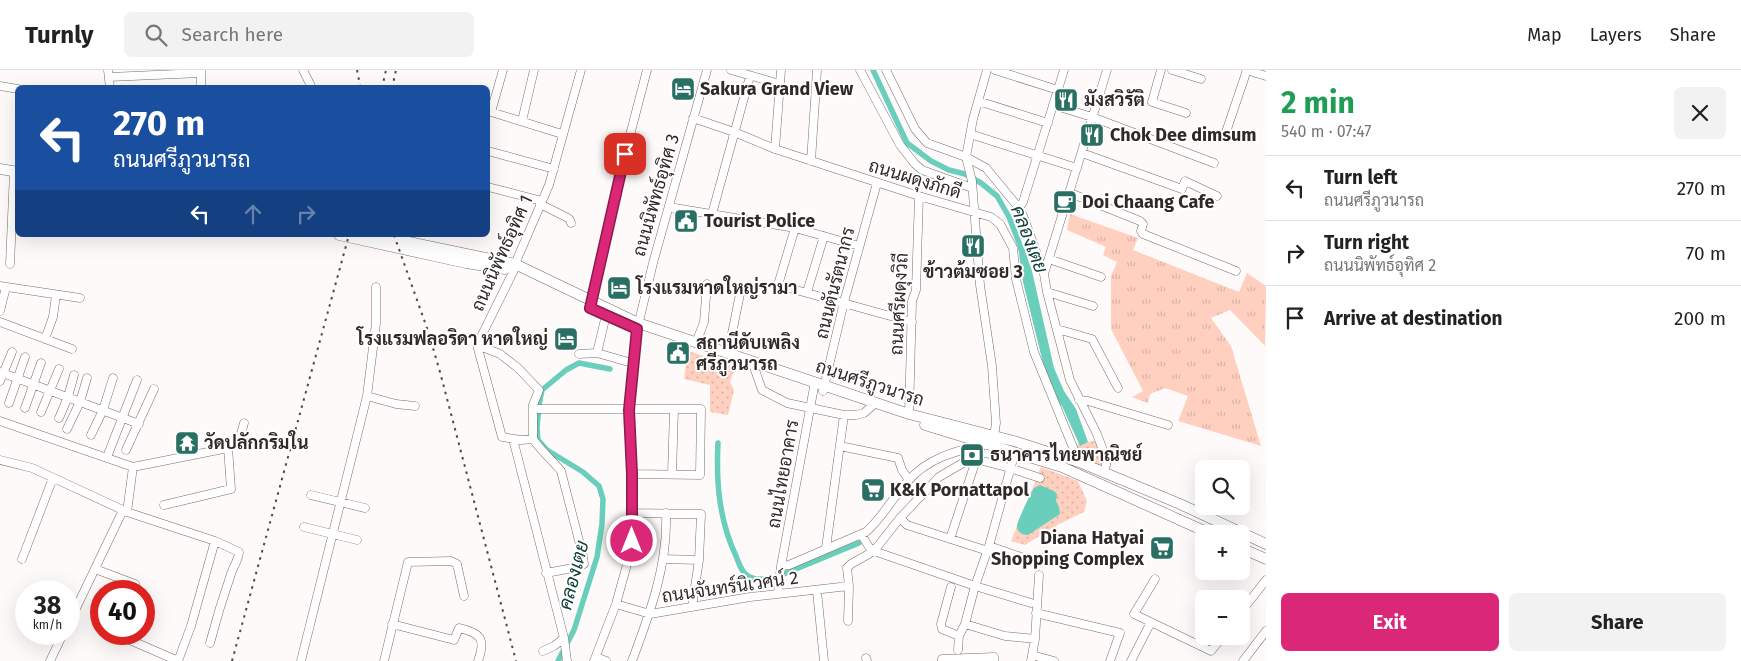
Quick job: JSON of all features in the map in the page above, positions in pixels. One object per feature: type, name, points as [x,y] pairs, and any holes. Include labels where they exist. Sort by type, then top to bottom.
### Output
[{"type":"main road","points":[[0,169],[15,172]]},
{"type":"main road","name":"ถนนศรีภูวนารถ","points":[[349,237],[466,263],[515,267]]},
{"type":"main road","name":"ถนนศรีภูวนารถ","points":[[385,237],[515,267],[638,326],[728,353],[872,406],[994,436],[1195,527]]},
{"type":"main road","name":"ถนนศรีภูวนารถ","points":[[591,305],[606,315],[754,368],[909,416],[980,443],[1016,447],[1079,462],[1180,504],[1266,544]]},
{"type":"main road","points":[[1250,552],[1266,559]]},
{"type":"street","points":[[103,70],[104,85]]},
{"type":"street","points":[[303,70],[310,85]]},
{"type":"street","points":[[503,70],[491,112],[562,134]]},
{"type":"street","points":[[522,121],[534,70]]},
{"type":"street","name":"ถนนนิพัทธ์อุทิศ 1","points":[[477,345],[515,267],[554,168],[581,70]]},
{"type":"street","points":[[591,305],[625,154],[647,70]]},
{"type":"street","name":"ถนนนิพัทธ์อุทิศ 3","points":[[595,659],[616,604],[631,550],[632,474],[629,410],[632,363],[638,326],[652,263],[706,70]]},
{"type":"street","points":[[731,70],[780,84]]},
{"type":"street","points":[[775,149],[781,70]]},
{"type":"street","points":[[811,161],[817,70]]},
{"type":"street","points":[[860,70],[900,145],[915,164],[922,170],[972,184]]},
{"type":"street","points":[[886,70],[915,129],[927,143],[986,168],[1024,218],[1044,274],[1070,380],[1097,434],[1107,461],[1104,472]]},
{"type":"street","points":[[987,70],[970,134],[967,159],[972,184],[973,212],[991,217],[1000,224],[1013,248],[1016,279],[1034,352],[1079,462]]},
{"type":"street","points":[[995,70],[1058,90]]},
{"type":"street","points":[[1018,208],[1023,202],[1064,70]]},
{"type":"street","points":[[1044,274],[1107,70]]},
{"type":"street","points":[[1161,70],[1152,102],[1186,113]]},
{"type":"street","points":[[1172,70],[1201,79]]},
{"type":"street","points":[[1225,135],[1246,70],[1266,76]]},
{"type":"street","points":[[109,74],[201,72],[201,85]]},
{"type":"street","points":[[712,214],[750,76]]},
{"type":"street","points":[[0,86],[15,88]]},
{"type":"street","points":[[978,101],[1048,123]]},
{"type":"street","points":[[1053,105],[1214,163]]},
{"type":"street","name":"ถนนผดุงภักดี","points":[[693,118],[775,149],[973,212],[980,285],[992,366],[996,423],[994,436]]},
{"type":"street","points":[[970,134],[1077,168]]},
{"type":"street","points":[[490,152],[554,168]]},
{"type":"street","points":[[1082,153],[1182,189],[1186,181],[1217,196]]},
{"type":"street","name":"ถนนตันรัตนากร","points":[[821,388],[858,246],[877,183]]},
{"type":"street","points":[[10,264],[15,187]]},
{"type":"street","points":[[490,189],[541,202],[568,218],[570,223]]},
{"type":"street","points":[[1070,193],[1140,221],[1143,224],[1141,231],[1143,234],[1236,271]]},
{"type":"street","name":"ถนนศรีผดุงวิถี","points":[[909,416],[912,301],[916,290],[919,196]]},
{"type":"street","points":[[669,207],[795,228],[858,246]]},
{"type":"street","points":[[795,228],[778,285],[912,322]]},
{"type":"street","points":[[807,292],[824,236]]},
{"type":"street","points":[[1049,259],[1101,277]]},
{"type":"street","points":[[696,343],[704,322],[707,284]]},
{"type":"street","points":[[0,311],[3,287],[80,298]]},
{"type":"street","points":[[301,661],[331,534],[367,396],[376,323],[376,287]]},
{"type":"street","points":[[728,353],[741,289]]},
{"type":"street","points":[[1047,292],[1093,306]]},
{"type":"street","points":[[45,339],[53,317],[56,295]]},
{"type":"street","points":[[597,354],[606,315]]},
{"type":"street","points":[[0,322],[72,350]]},
{"type":"street","points":[[1057,329],[1092,340],[1118,388]]},
{"type":"street","points":[[477,345],[500,354],[535,384],[539,390],[533,405],[538,409],[702,409],[700,475],[632,474]]},
{"type":"street","points":[[477,345],[502,437],[533,440]]},
{"type":"street","points":[[12,352],[1,375],[19,379],[139,424]]},
{"type":"street","points":[[579,354],[597,354],[632,363]]},
{"type":"street","points":[[9,403],[19,379],[25,357]]},
{"type":"street","points":[[25,408],[42,363]]},
{"type":"street","points":[[754,368],[762,390],[787,403],[856,415],[864,413],[872,406]]},
{"type":"street","points":[[41,412],[59,370]]},
{"type":"street","points":[[59,418],[68,397],[74,375]]},
{"type":"street","points":[[67,429],[80,402],[87,378]]},
{"type":"street","points":[[91,434],[103,410],[113,378]]},
{"type":"street","points":[[108,457],[137,380]]},
{"type":"street","name":"ถนนไทยอาคาร","points":[[778,590],[810,408],[821,388]]},
{"type":"street","points":[[126,450],[154,389]]},
{"type":"street","points":[[367,396],[396,404],[416,406]]},
{"type":"street","points":[[1079,400],[1168,425]]},
{"type":"street","points":[[538,409],[533,440],[540,450],[561,471],[584,564],[546,573]]},
{"type":"street","points":[[672,474],[674,410]]},
{"type":"street","points":[[826,548],[844,414]]},
{"type":"street","points":[[0,421],[133,467],[228,448],[239,441],[244,423]]},
{"type":"street","points":[[517,439],[546,573],[564,638],[567,659]]},
{"type":"street","points":[[781,568],[826,548],[862,536],[876,523],[909,480],[933,460],[980,443]]},
{"type":"street","points":[[950,538],[980,443]]},
{"type":"street","points":[[848,621],[849,586],[847,568],[872,549],[939,477],[968,460],[980,443]]},
{"type":"street","points":[[840,446],[898,458],[902,470],[909,480]]},
{"type":"street","points":[[958,650],[959,636],[965,624],[975,586],[988,549],[1016,447]]},
{"type":"street","points":[[164,505],[231,490],[228,448]]},
{"type":"street","points":[[975,459],[1040,478]]},
{"type":"street","points":[[0,460],[32,468],[125,511],[234,548],[240,554],[230,576],[210,643]]},
{"type":"street","points":[[80,600],[125,511],[133,467]]},
{"type":"street","points":[[22,559],[53,478]]},
{"type":"street","points":[[311,495],[366,508]]},
{"type":"street","points":[[632,513],[701,514],[699,560],[695,576],[692,607]]},
{"type":"street","points":[[632,661],[650,614],[664,558],[667,531],[666,513]]},
{"type":"street","points":[[900,518],[907,525],[1033,561]]},
{"type":"street","points":[[304,527],[357,540]]},
{"type":"street","points":[[862,536],[872,549],[975,586],[1031,603]]},
{"type":"street","points":[[141,645],[178,661],[215,540]]},
{"type":"street","points":[[664,558],[699,560]]},
{"type":"street","points":[[384,661],[408,562],[451,561],[456,564],[464,596]]},
{"type":"street","points":[[95,569],[124,580]]},
{"type":"street","points":[[1039,574],[1032,658],[1054,661]]},
{"type":"street","points":[[1155,579],[1134,614],[1195,643]]},
{"type":"street","points":[[1250,600],[1266,580]]},
{"type":"street","name":"ถนนจันทร์นิเวศน์ 2","points":[[616,604],[650,614],[778,590],[817,591],[849,586]]},
{"type":"street","points":[[951,587],[941,624],[942,629],[959,636]]},
{"type":"street","points":[[817,591],[824,661]]},
{"type":"street","points":[[1036,612],[1120,633],[1110,661]]},
{"type":"street","points":[[1131,661],[1150,622]]},
{"type":"street","points":[[392,624],[443,639],[454,640],[459,628],[474,631],[480,637],[482,645],[478,661]]},
{"type":"street","points":[[965,624],[1005,636],[1035,639]]},
{"type":"street","points":[[1243,661],[1263,642],[1266,631]]},
{"type":"street","points":[[543,651],[554,646],[564,638]]},
{"type":"street","points":[[50,661],[58,645]]},
{"type":"street","points":[[1199,645],[1212,651],[1216,645]]},
{"type":"street","points":[[942,661],[942,659],[994,657],[994,661]]},
{"type":"street","points":[[595,659],[606,661]]},
{"type":"green space","points":[[1070,214],[1138,238],[1133,250],[1239,292],[1247,273],[1266,286],[1265,346],[1230,310],[1211,318],[1231,346],[1261,446],[1178,421],[1188,396],[1165,388],[1150,394],[1148,403],[1132,397],[1143,391],[1111,329],[1111,276],[1117,262],[1103,255],[1106,247],[1067,230]]},
{"type":"green space","points":[[688,351],[735,366],[730,382],[734,390],[728,415],[710,412],[710,385],[684,379]]},
{"type":"green space","points":[[1097,440],[1106,461],[1103,470],[1079,462],[1075,445]]},
{"type":"green space","points":[[1041,467],[1078,481],[1087,501],[1084,512],[1061,523],[1025,545],[1011,541]]},
{"type":"shaded area","points":[[1023,245],[1032,271],[1054,368],[1064,391],[1076,409],[1088,442],[1080,446],[1062,406],[1056,400],[1047,379],[1023,282],[1018,247]]},
{"type":"shaded area","points":[[1040,485],[1057,494],[1056,501],[1060,514],[1028,535],[1020,533],[1017,526],[1024,507],[1034,488]]},
{"type":"waterway","name":"คลองเตย","points":[[873,70],[907,143],[931,161],[949,170],[965,174],[981,183],[997,196],[1009,217],[1023,253]]},
{"type":"waterway","name":"คลองเตย","points":[[558,661],[574,630],[597,557],[602,524],[603,499],[599,486],[583,472],[547,450],[538,440],[539,405],[542,390],[566,370],[579,363],[610,369]]},
{"type":"waterway","name":"คลองเตย","points":[[718,443],[718,486],[722,515],[739,564],[748,576],[757,579],[774,578],[859,543]]},
{"type":"railway","points":[[357,70],[360,85]]},
{"type":"railway","points":[[383,85],[386,70]]},
{"type":"railway","points":[[393,85],[396,70]]},
{"type":"railway","points":[[232,661],[348,237]]},
{"type":"railway","points":[[395,237],[428,331],[440,372],[516,661]]},
{"type":"place","name":"Sakura Grand View","points":[[683,89]]},
{"type":"place","name":"มังสวิรัติ","points":[[1066,100]]},
{"type":"place","name":"Chok Dee dimsum","points":[[1092,135]]},
{"type":"place","name":"Doi Chaang Cafe","points":[[1065,202]]},
{"type":"place","name":"Tourist Police","points":[[686,221]]},
{"type":"place","name":"ข้าวต้มซอย 3","points":[[973,246]]},
{"type":"place","name":"โรงแรมหาดใหญ่รามา","points":[[619,288]]},
{"type":"place","name":"โรงแรมฟลอริดา หาดใหญ่","points":[[566,339]]},
{"type":"place","name":"สถานีดับเพลิง ศรีภูวนารถ","points":[[678,353]]},
{"type":"place","name":"วัดปลักกริมใน","points":[[187,443]]},
{"type":"place","name":"ธนาคารไทยพาณิชย์","points":[[972,455]]},
{"type":"place","name":"K&K Pornattapol","points":[[873,490]]},
{"type":"place","name":"Diana Hatyai Shopping Complex","points":[[1162,548]]},
{"type":"route","points":[[625,154],[590,308],[637,329],[632,362],[629,410],[633,498],[632,541]]}]
